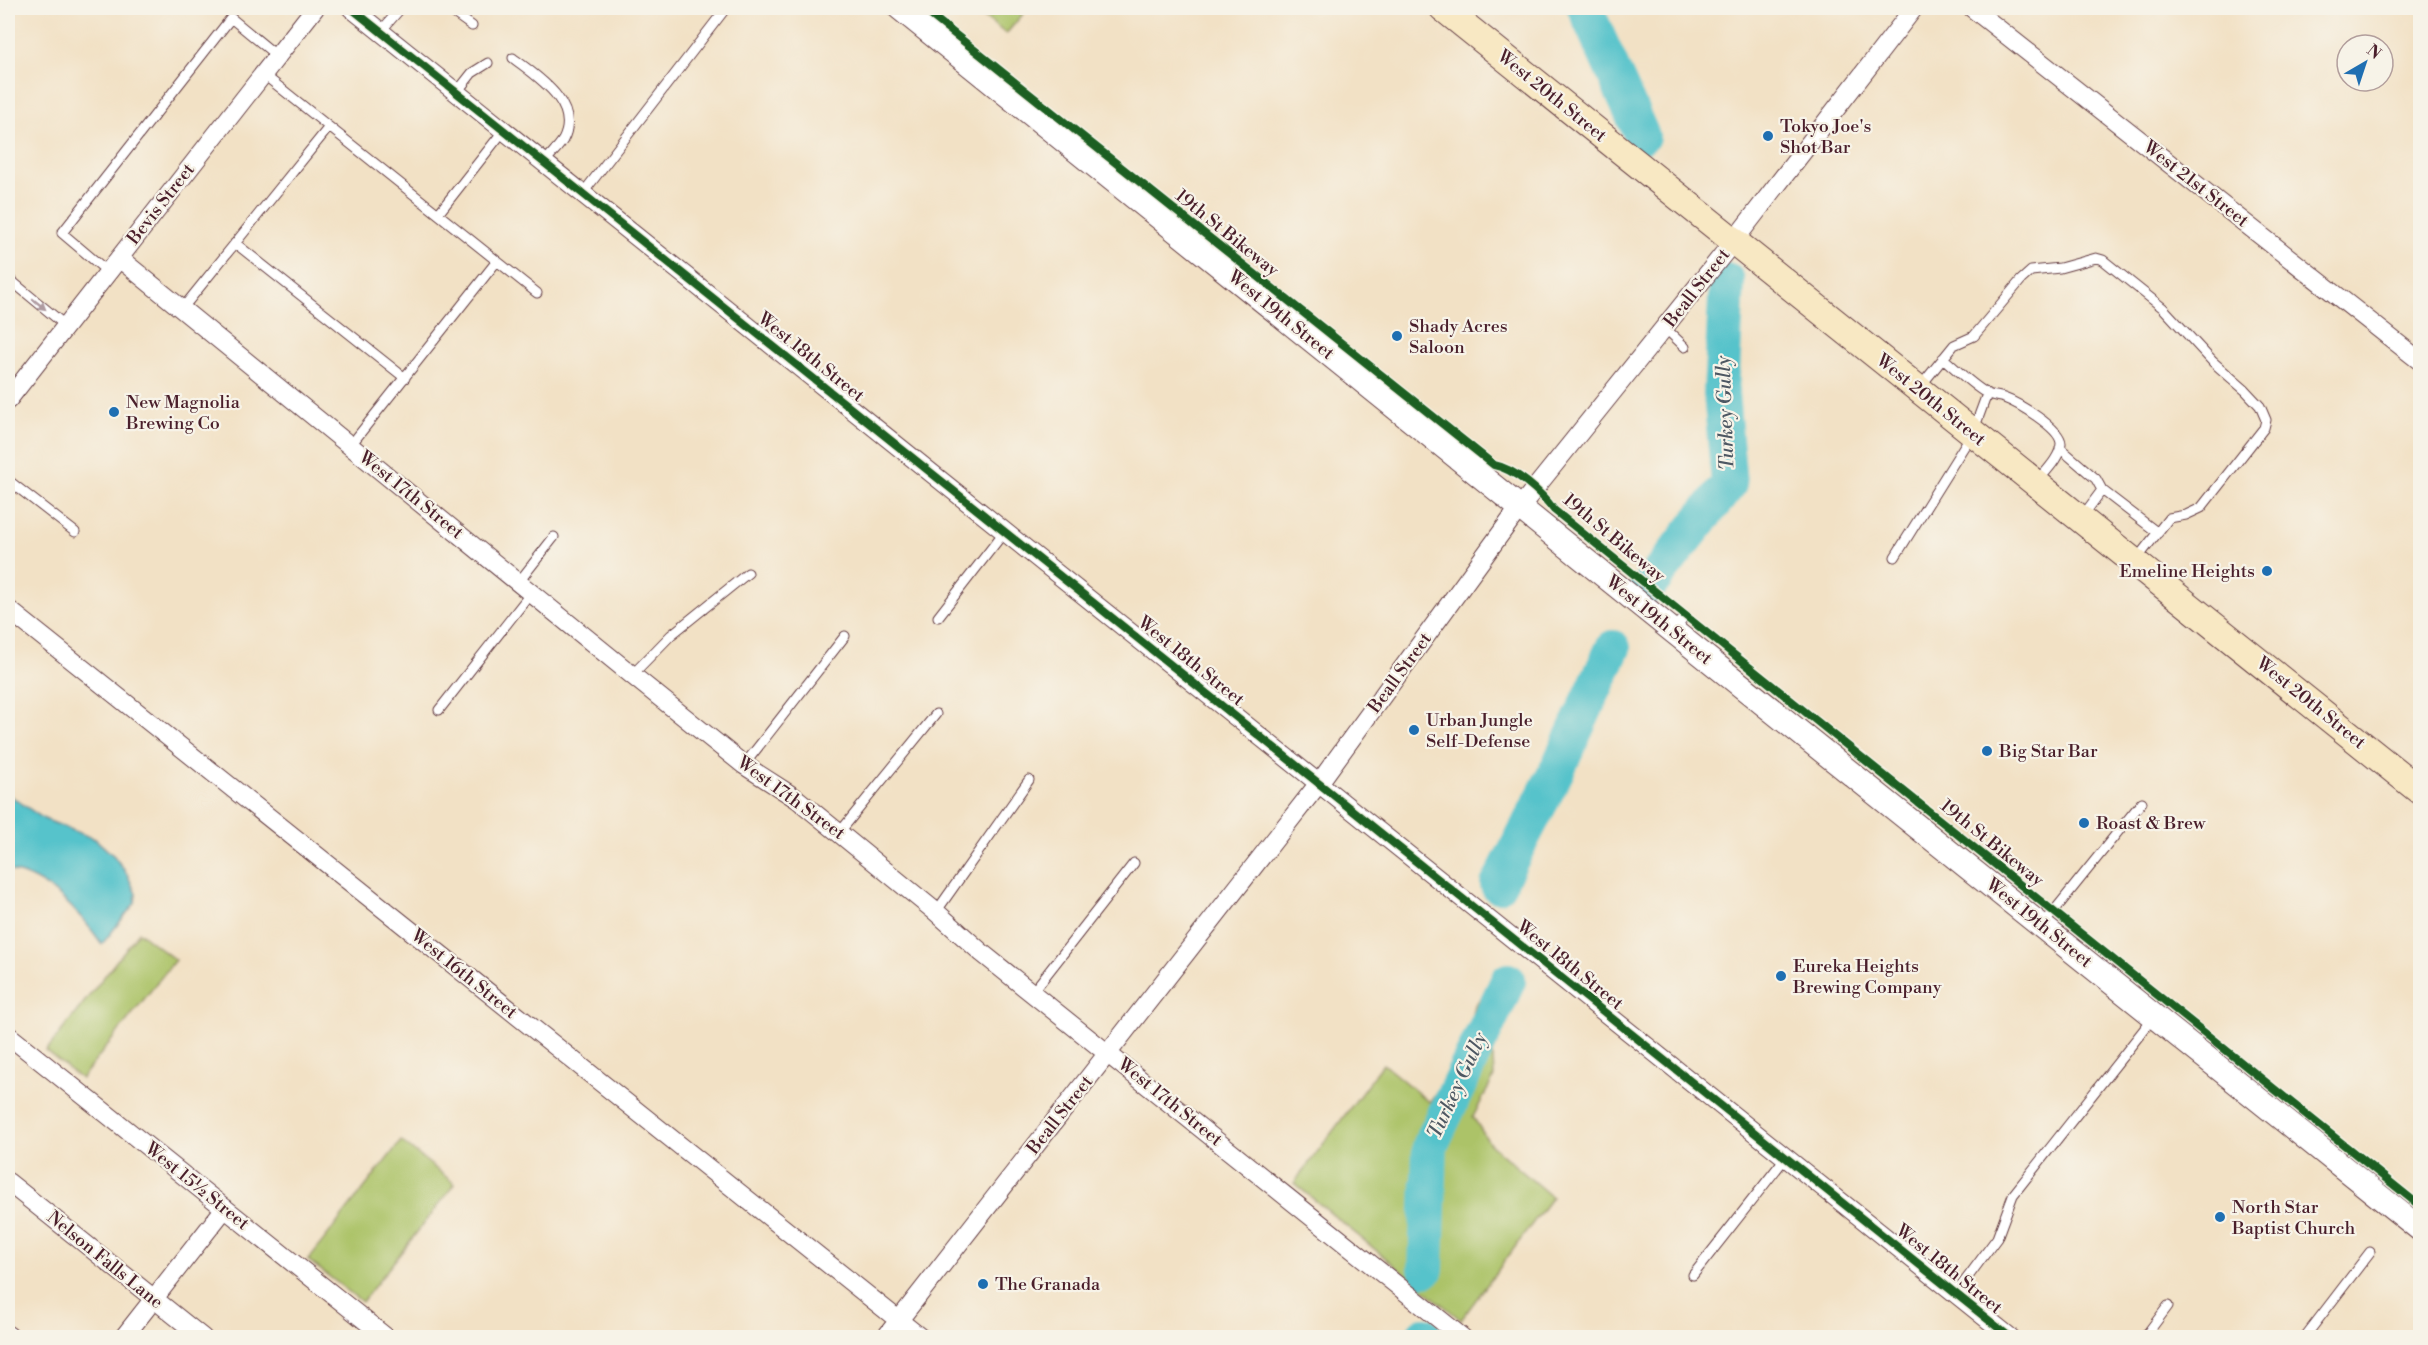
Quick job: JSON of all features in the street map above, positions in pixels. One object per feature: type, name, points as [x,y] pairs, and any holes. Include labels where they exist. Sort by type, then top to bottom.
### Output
[{"type":"main road","name":"West 20th Street","points":[[1443,8],[2421,791]]},
{"type":"street","name":"Bevis Street","points":[[8,400],[315,8]]},
{"type":"street","name":"West 18th Street","points":[[351,8],[2011,1338]]},
{"type":"street","name":"West 19th Street","points":[[900,8],[1520,507],[1679,625],[2042,926],[2421,1229]]},
{"type":"street","name":"Beall Street","points":[[885,1338],[1319,783],[1520,507],[1733,242],[1914,8]]},
{"type":"street","name":"West 21st Street","points":[[1972,8],[2421,362]]},
{"type":"street","name":"West 17th Street","points":[[113,265],[182,309],[744,765],[797,799],[936,912],[982,953],[1463,1338]]},
{"type":"street","name":"West 16th Street","points":[[8,609],[921,1338]]},
{"type":"street","name":"West 15½ Street","points":[[8,1035],[387,1338]]},
{"type":"street","name":"Nelson Falls Lane","points":[[8,1182],[202,1338]]},
{"type":"street","points":[[123,1338],[225,1208]]},
{"type":"lane","points":[[225,8],[231,18],[277,56]]},
{"type":"lane","points":[[381,31],[401,8]]},
{"type":"lane","points":[[447,8],[472,26]]},
{"type":"lane","points":[[583,193],[726,8]]},
{"type":"lane","points":[[113,265],[62,233],[231,18]]},
{"type":"lane","points":[[513,58],[551,88],[565,110],[563,140],[545,162]]},
{"type":"lane","points":[[457,92],[472,73],[488,63]]},
{"type":"lane","points":[[263,74],[537,294]]},
{"type":"lane","points":[[182,309],[329,127]]},
{"type":"lane","points":[[438,214],[504,130]]},
{"type":"lane","points":[[236,243],[405,378]]},
{"type":"lane","points":[[1918,389],[1954,345],[1974,336],[2020,280],[2031,272],[2060,268],[2096,258],[2103,260],[2163,308],[2213,362],[2260,406],[2266,420],[2264,428],[2201,508],[2186,515],[2169,518],[2135,562]]},
{"type":"lane","points":[[350,446],[497,261]]},
{"type":"lane","points":[[9,282],[66,326]]},
{"type":"lane","points":[[1665,328],[1685,347]]},
{"type":"lane","points":[[1943,358],[1987,394],[2004,398],[2029,411],[2058,433],[2061,441],[2060,448],[2053,462],[2036,483]]},
{"type":"lane","points":[[1895,557],[1973,432],[1987,394]]},
{"type":"lane","points":[[2060,448],[2096,479],[2102,490],[2158,533]]},
{"type":"lane","points":[[8,480],[75,532]]},
{"type":"lane","points":[[2081,519],[2102,490]]},
{"type":"lane","points":[[938,616],[1005,531]]},
{"type":"lane","points":[[439,710],[525,588],[554,537]]},
{"type":"lane","points":[[632,675],[671,634],[747,573]]},
{"type":"lane","points":[[744,765],[845,636]]},
{"type":"lane","points":[[839,833],[936,714]]},
{"type":"lane","points":[[936,912],[1029,780]]},
{"type":"lane","points":[[2042,926],[2142,802]]},
{"type":"lane","points":[[1032,993],[1134,863]]},
{"type":"lane","points":[[1956,1293],[1997,1238],[2013,1196],[2155,1016]]},
{"type":"lane","points":[[1693,1275],[1786,1157]]},
{"type":"lane","points":[[2304,1338],[2370,1252]]},
{"type":"lane","points":[[2144,1338],[2168,1306]]},
{"type":"green space","points":[[973,8],[1028,8],[1006,34]]},
{"type":"green space","points":[[139,932],[175,960],[81,1079],[46,1051]]},
{"type":"green space","points":[[1504,971],[1523,986],[1492,1036],[1494,1077],[1473,1117],[1490,1144],[1552,1197],[1461,1320],[1294,1183],[1383,1064],[1429,1102],[1464,1060],[1475,1005]]},
{"type":"green space","points":[[401,1141],[455,1184],[362,1302],[308,1260]]},
{"type":"water","points":[[8,794],[44,819],[95,839],[114,856],[127,874],[136,894],[135,903],[102,944],[73,908],[49,888],[23,874],[8,870]]},
{"type":"waterway","name":"Turkey Gully","points":[[1585,8],[1642,136]]},
{"type":"waterway","name":"Turkey Gully","points":[[1647,588],[1729,484],[1721,393],[1727,281]]},
{"type":"waterway","name":"Turkey Gully","points":[[1498,885],[1556,772],[1613,648]]},
{"type":"waterway","name":"Turkey Gully","points":[[1426,1269],[1430,1146],[1508,981]]},
{"type":"cycle path","points":[[351,8],[2011,1338]]},
{"type":"cycle path","name":"19th St Bikeway","points":[[922,8],[1494,465],[1510,471],[1527,482],[1554,510],[2420,1206]]},
{"type":"place","name":"Tokyo Joe's Shot Bar","points":[[1768,136]]},
{"type":"place","name":"Shady Acres Saloon","points":[[1397,336]]},
{"type":"place","name":"New Magnolia Brewing Co","points":[[114,412]]},
{"type":"place","name":"Emeline Heights","points":[[2267,571]]},
{"type":"place","name":"Urban Jungle Self-Defense","points":[[1414,730]]},
{"type":"place","name":"Big Star Bar","points":[[1987,751]]},
{"type":"place","name":"Roast & Brew","points":[[2084,823]]},
{"type":"place","name":"Eureka Heights Brewing Company","points":[[1781,976]]},
{"type":"place","name":"North Star Baptist Church","points":[[2220,1217]]},
{"type":"place","name":"The Granada","points":[[983,1284]]}]
